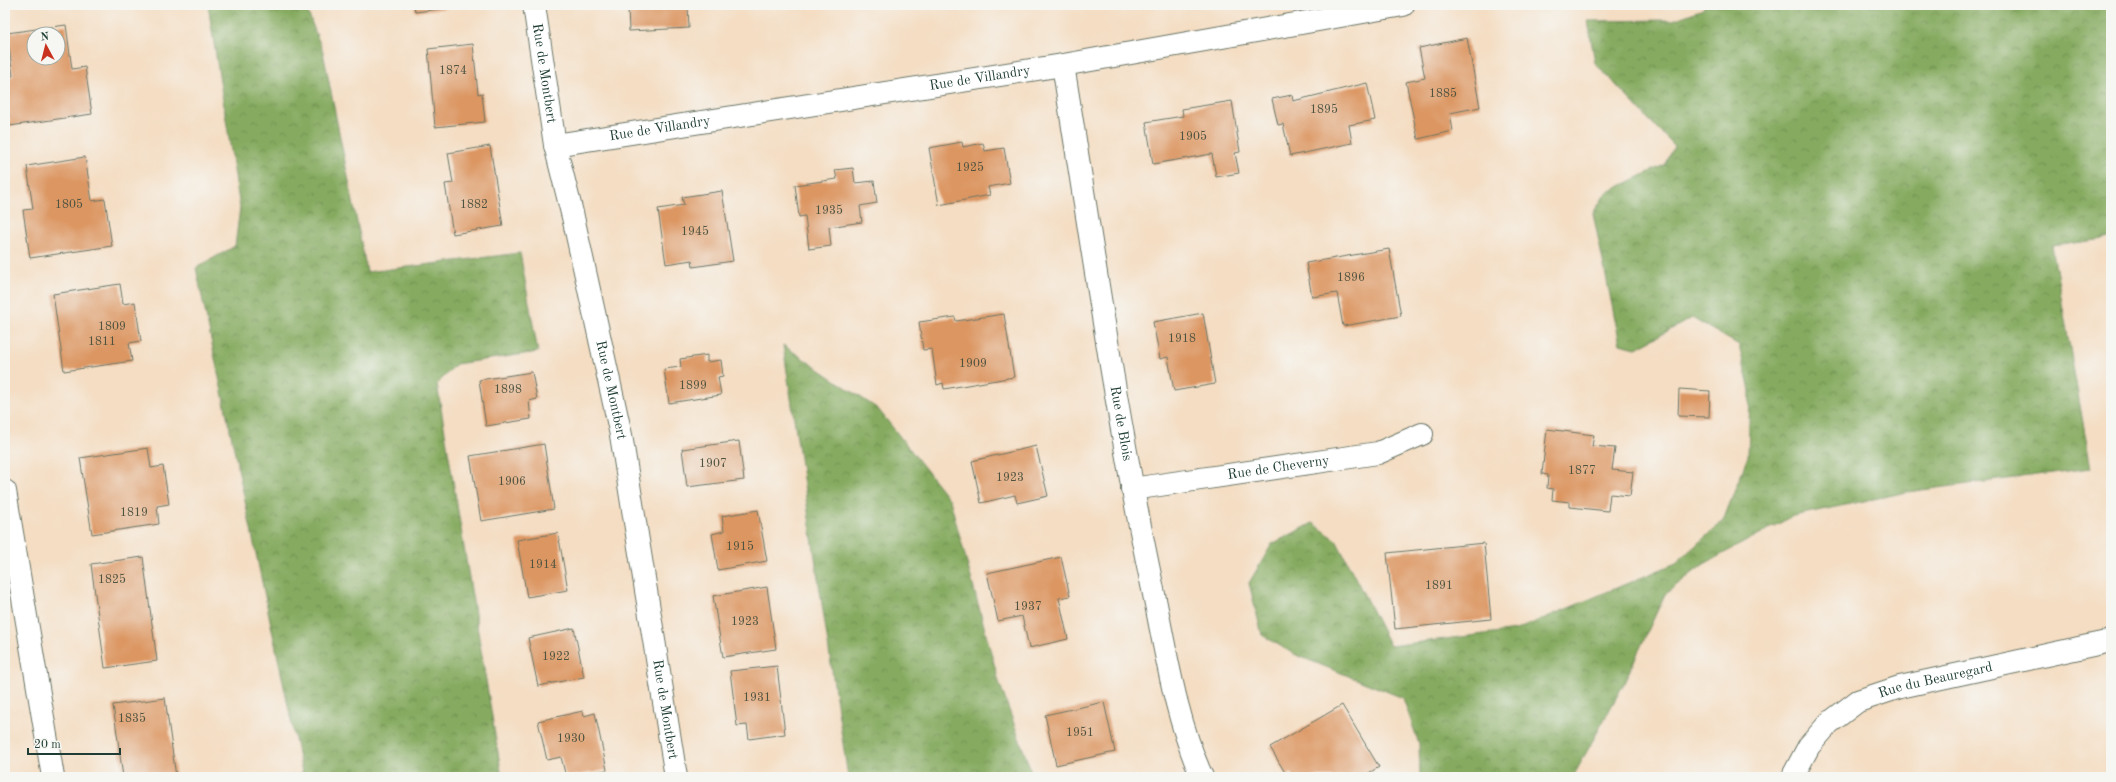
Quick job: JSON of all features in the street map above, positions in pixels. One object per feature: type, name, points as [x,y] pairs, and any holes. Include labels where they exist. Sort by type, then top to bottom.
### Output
[{"type":"street","name":"Rue de Montbert","points":[[534,5],[556,146],[621,435],[676,777]]},
{"type":"street","name":"Rue de Villandry","points":[[556,146],[1063,65],[1403,5]]},
{"type":"street","name":"Rue de Blois","points":[[1063,65],[1132,489],[1181,719],[1202,777]]},
{"type":"street","name":"Rue de Cheverny","points":[[1132,489],[1378,453],[1422,434]]},
{"type":"street","points":[[5,491],[53,777]]},
{"type":"street","name":"Rue du Beauregard","points":[[1794,774],[1809,746],[1829,723],[1858,701],[1900,687],[2111,641]]},
{"type":"green space","points":[[208,5],[305,5],[323,52],[367,272],[520,253],[538,352],[456,364],[437,384],[502,777],[303,777],[196,268],[235,246],[240,208]]},
{"type":"green space","points":[[1705,5],[2111,5],[2111,238],[2052,246],[2091,468],[1907,492],[1793,516],[1704,564],[1665,594],[1623,685],[1573,777],[1420,777],[1419,744],[1403,698],[1294,654],[1262,635],[1249,583],[1272,544],[1313,523],[1336,540],[1390,646],[1516,630],[1676,563],[1723,521],[1748,456],[1750,391],[1739,345],[1692,318],[1636,348],[1620,344],[1593,213],[1606,193],[1666,164],[1674,146],[1595,63],[1588,21],[1673,20],[1703,9]]},
{"type":"green space","points":[[783,345],[878,409],[950,500],[999,682],[1033,777],[848,777]]},
{"type":"building","points":[[414,5],[466,5],[466,6],[415,12]]},
{"type":"building","points":[[622,5],[688,5],[689,28],[629,31],[628,7],[622,8]]},
{"type":"building","points":[[66,25],[72,69],[85,67],[92,114],[10,126],[5,77],[13,76],[7,33],[26,30],[26,66],[66,66],[66,26],[59,26]]},
{"type":"building","points":[[1467,38],[1480,107],[1450,113],[1453,131],[1418,139],[1406,82],[1425,78],[1419,48]]},
{"type":"building","points":[[473,44],[478,94],[482,93],[485,122],[435,127],[428,49]]},
{"type":"building","points":[[1367,83],[1375,120],[1349,125],[1352,143],[1290,156],[1283,124],[1278,125],[1272,99],[1292,95],[1293,101]]},
{"type":"building","points":[[1232,101],[1240,152],[1235,153],[1239,173],[1216,177],[1212,154],[1153,164],[1146,122],[1183,116],[1182,109]]},
{"type":"building","points":[[962,142],[963,147],[983,143],[985,151],[1004,148],[1010,183],[988,187],[990,195],[939,205],[929,148]]},
{"type":"building","points":[[490,146],[503,226],[453,234],[445,184],[453,183],[448,153]]},
{"type":"building","points":[[85,157],[92,201],[105,199],[112,246],[30,258],[23,210],[33,209],[27,166]]},
{"type":"building","points":[[853,168],[855,183],[874,181],[877,203],[860,206],[862,222],[829,227],[831,246],[809,249],[805,216],[799,217],[795,185],[837,179],[835,170]]},
{"type":"building","points":[[722,191],[733,261],[693,267],[692,260],[666,264],[658,209],[684,205],[682,197]]},
{"type":"building","points":[[1389,249],[1401,316],[1343,326],[1337,293],[1312,297],[1306,263]]},
{"type":"building","points":[[120,284],[123,304],[135,302],[141,341],[129,343],[132,361],[64,371],[53,294]]},
{"type":"building","points":[[1203,313],[1215,384],[1174,391],[1168,357],[1160,359],[1153,322]]},
{"type":"building","points":[[1004,314],[1014,377],[944,389],[943,383],[937,385],[932,349],[923,350],[919,322],[955,317],[956,321]]},
{"type":"building","points":[[707,355],[707,362],[721,360],[723,376],[718,377],[721,395],[669,403],[664,369],[681,367],[680,359]]},
{"type":"building","points":[[532,372],[537,399],[529,401],[531,419],[486,426],[479,380]]},
{"type":"building","points":[[1679,389],[1710,391],[1709,417],[1678,416]]},
{"type":"building","points":[[1547,429],[1594,435],[1592,446],[1615,448],[1612,470],[1633,472],[1630,496],[1610,494],[1608,511],[1570,507],[1570,502],[1552,500],[1553,489],[1547,488],[1548,475],[1542,474]]},
{"type":"building","points":[[739,441],[744,480],[687,487],[682,449]]},
{"type":"building","points":[[544,444],[554,509],[481,521],[470,456]]},
{"type":"building","points":[[1036,446],[1048,496],[1017,503],[1015,495],[981,503],[972,461]]},
{"type":"building","points":[[148,448],[151,468],[163,466],[169,504],[157,506],[159,524],[92,534],[80,458]]},
{"type":"building","points":[[758,510],[767,561],[718,570],[712,534],[724,531],[722,516]]},
{"type":"building","points":[[558,533],[568,590],[527,597],[517,540]]},
{"type":"building","points":[[1484,543],[1491,619],[1395,629],[1387,553]]},
{"type":"building","points":[[143,557],[157,661],[105,668],[91,564]]},
{"type":"building","points":[[1061,557],[1070,596],[1059,598],[1068,639],[1029,648],[1022,616],[998,621],[987,573]]},
{"type":"building","points":[[767,587],[776,649],[723,657],[713,596]]},
{"type":"building","points":[[574,628],[584,677],[538,686],[528,638]]},
{"type":"building","points":[[777,666],[785,734],[749,739],[747,725],[737,726],[730,671]]},
{"type":"building","points":[[165,698],[176,777],[123,777],[113,705]]},
{"type":"building","points":[[1104,702],[1115,752],[1056,765],[1045,715]]},
{"type":"building","points":[[1342,705],[1379,767],[1362,777],[1294,777],[1292,773],[1287,776],[1270,747]]},
{"type":"building","points":[[583,711],[584,716],[595,713],[607,770],[566,777],[561,757],[547,760],[538,721]]}]
